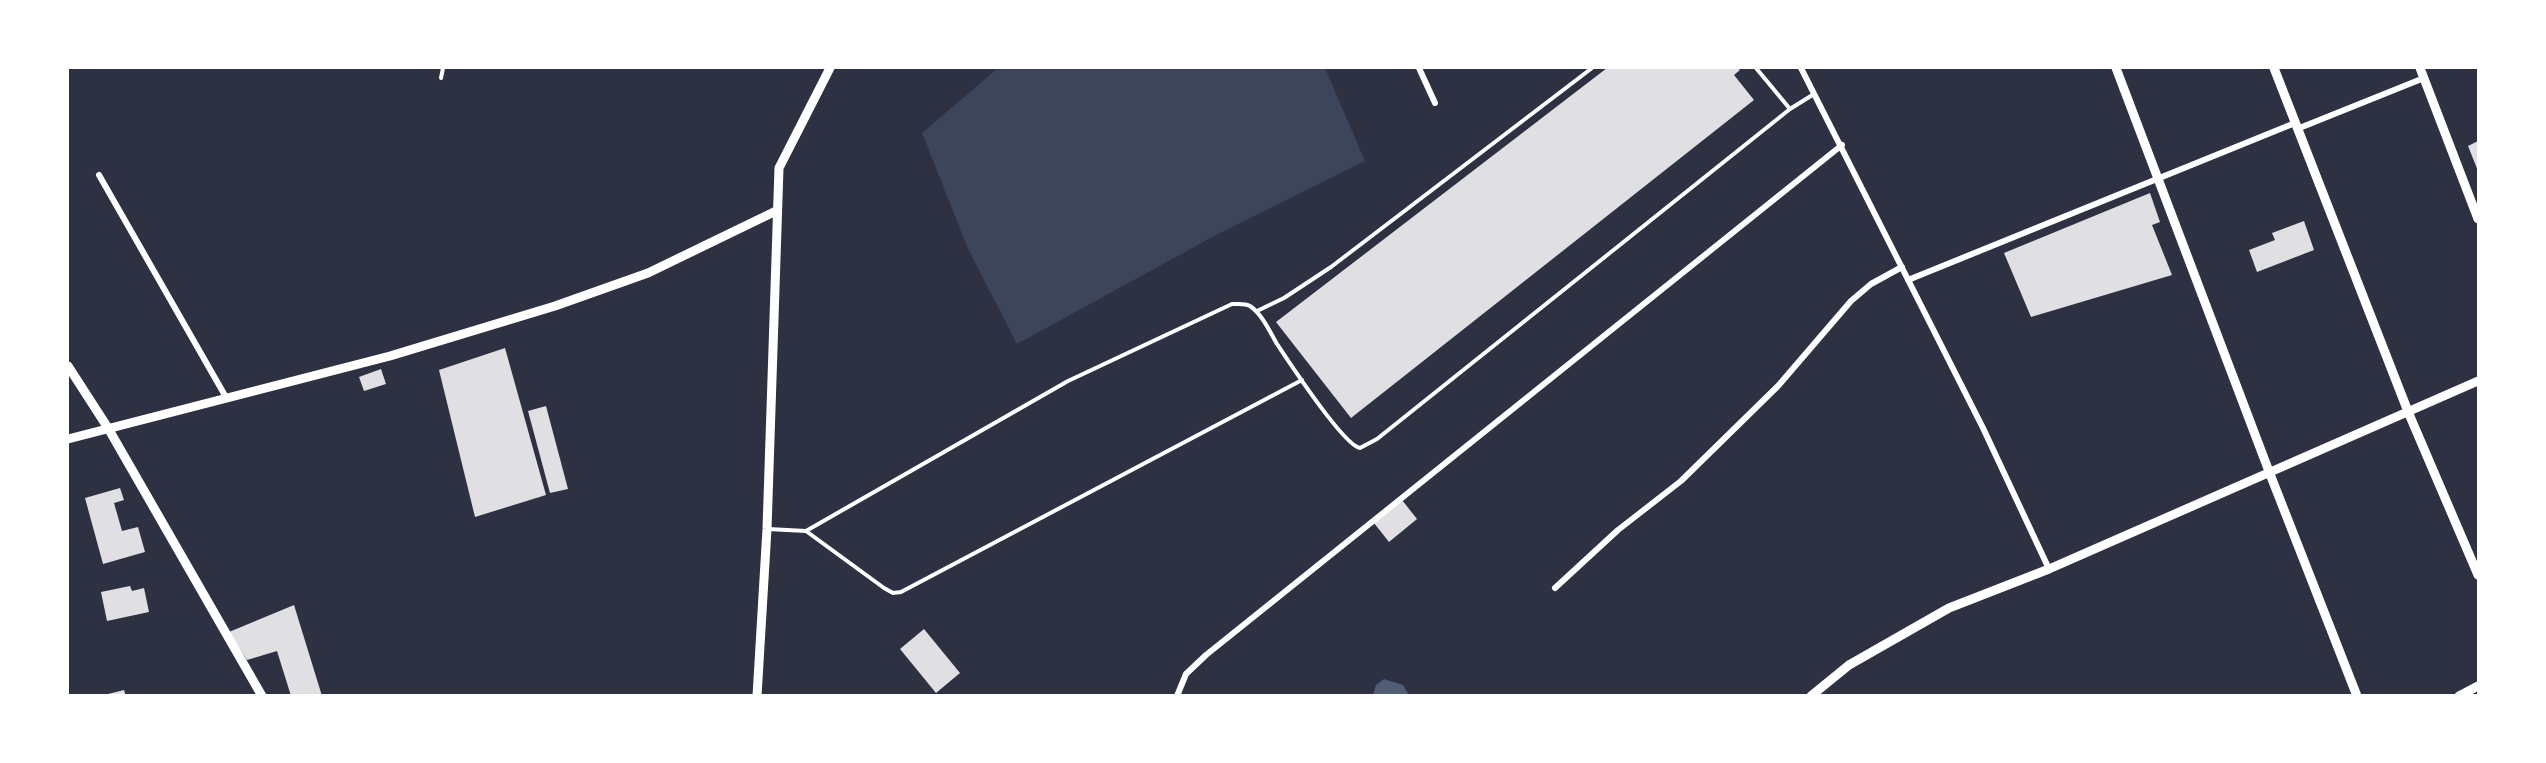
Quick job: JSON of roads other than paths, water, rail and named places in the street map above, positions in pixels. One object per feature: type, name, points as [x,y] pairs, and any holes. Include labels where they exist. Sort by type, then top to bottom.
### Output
[{"type":"street","points":[[757,696],[767,529],[779,168],[830,68]]},
{"type":"street","points":[[1419,68],[1435,103]]},
{"type":"street","points":[[1801,68],[1842,145],[1983,428],[2049,569]]},
{"type":"street","points":[[2116,68],[2357,696]]},
{"type":"street","points":[[2274,68],[2409,414],[2478,575]]},
{"type":"street","points":[[2420,68],[2478,219]]},
{"type":"street","points":[[1908,280],[2159,177],[2424,78]]},
{"type":"street","points":[[1177,696],[1186,674],[1206,655],[1842,145]]},
{"type":"street","points":[[99,175],[227,399]]},
{"type":"street","points":[[68,439],[390,356],[565,303],[648,273],[776,211]]},
{"type":"street","points":[[1555,588],[1618,530],[1689,473],[1778,386],[1851,301],[1871,284],[1902,267]]},
{"type":"street","points":[[68,366],[108,428],[262,696]]},
{"type":"street","points":[[1811,696],[1849,665],[1949,608],[2049,569],[2409,414],[2478,381]]},
{"type":"street","points":[[2459,696],[2478,686]]},
{"type":"lane","points":[[441,78],[443,68]]},
{"type":"lane","points":[[1257,311],[1284,298],[1330,267],[1592,68]]},
{"type":"lane","points":[[1756,68],[1790,109]]},
{"type":"lane","points":[[767,529],[806,531],[1068,381],[1232,304],[1247,304],[1257,311],[1302,380],[1354,447],[1366,446],[1790,109],[1814,94]]},
{"type":"lane","points":[[806,531],[884,588],[893,593],[901,592],[1302,380]]}]
